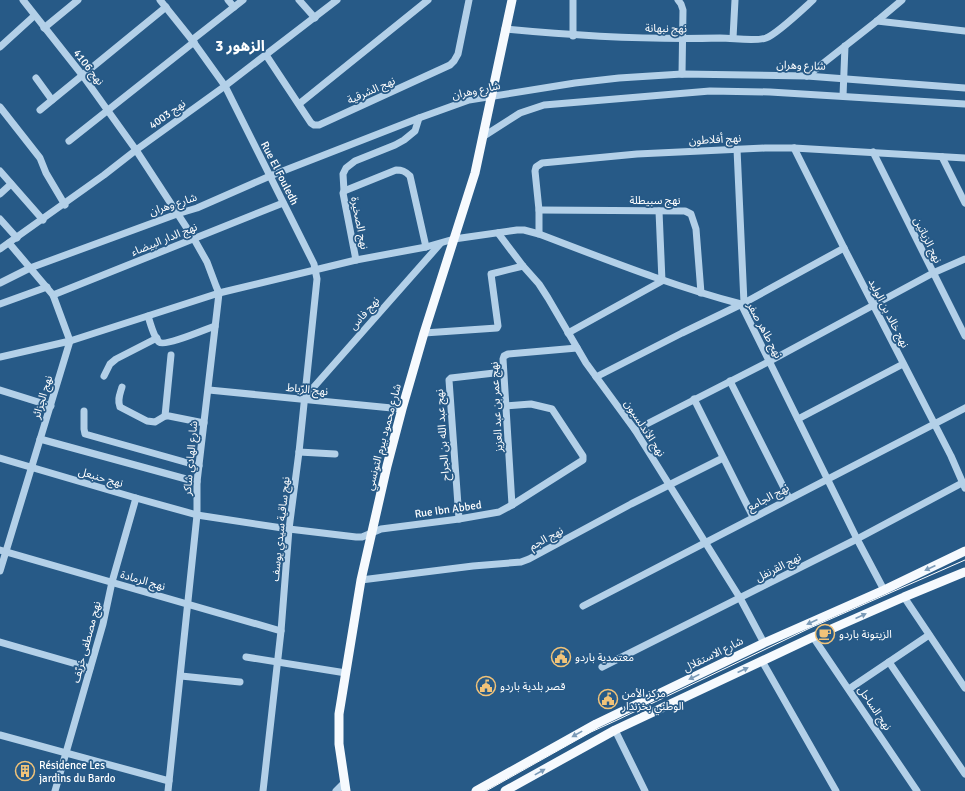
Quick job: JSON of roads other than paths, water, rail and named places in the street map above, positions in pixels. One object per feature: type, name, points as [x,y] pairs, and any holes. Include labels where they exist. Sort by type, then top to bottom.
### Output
[{"type":"main road","name":"شارع محمود بيرم التونسي","points":[[345,787],[338,729],[339,714],[361,580],[386,466],[424,333],[475,173],[512,0]]},
{"type":"main road","name":"شارع الاستقلال","points":[[476,791],[596,724],[764,643],[884,590],[965,551]]},
{"type":"main road","points":[[505,791],[615,730],[813,637],[965,572]]},
{"type":"street","name":"نهج 4106","points":[[23,0],[82,76],[136,150]]},
{"type":"street","points":[[44,28],[78,0]]},
{"type":"street","name":"Rue El Fouledh","points":[[160,0],[193,41],[225,86],[316,270]]},
{"type":"street","points":[[228,0],[234,7]]},
{"type":"street","points":[[69,141],[243,0]]},
{"type":"street","points":[[299,0],[315,18]]},
{"type":"street","name":"نهج 4003","points":[[0,249],[65,205],[136,150],[225,86],[337,0]]},
{"type":"street","points":[[299,104],[428,0]]},
{"type":"street","name":"نهج الشرقية","points":[[266,55],[312,123],[314,125],[319,125],[450,66],[458,54],[469,0]]},
{"type":"street","points":[[573,0],[573,36]]},
{"type":"street","points":[[678,0],[683,10],[682,74]]},
{"type":"street","points":[[733,38],[736,0]]},
{"type":"street","name":"نهج نبهانة","points":[[505,29],[573,36],[683,40],[733,38],[758,39],[772,35],[813,0]]},
{"type":"street","points":[[807,76],[902,0]]},
{"type":"street","points":[[40,110],[166,7]]},
{"type":"street","points":[[0,47],[34,16]]},
{"type":"street","points":[[877,21],[965,31]]},
{"type":"street","points":[[843,96],[845,46]]},
{"type":"street","name":"شارع وهران","points":[[0,283],[30,268],[213,202],[270,176],[468,100],[575,83],[618,78],[682,74],[807,76],[965,88]]},
{"type":"street","points":[[36,78],[52,100]]},
{"type":"street","points":[[484,136],[520,113],[544,105],[710,91],[770,92],[965,104]]},
{"type":"street","points":[[0,107],[40,158],[46,173],[65,205]]},
{"type":"street","points":[[344,191],[343,174],[346,168],[354,161],[395,146],[404,140],[415,131],[419,118]]},
{"type":"street","name":"نهج أفلاطون","points":[[539,234],[539,210],[535,170],[536,167],[542,163],[637,154],[794,148],[965,158]]},
{"type":"street","name":"نهج خالد بن الوليد","points":[[794,148],[933,424],[951,456],[964,485]]},
{"type":"street","points":[[737,149],[742,304]]},
{"type":"street","name":"شارع الهادي شاكر","points":[[136,150],[194,239],[207,262],[219,293],[209,390],[197,482],[197,515],[168,791]]},
{"type":"street","name":"نهج الزياتين","points":[[873,152],[965,336]]},
{"type":"street","points":[[942,157],[965,203]]},
{"type":"street","name":"نهج الصخيرة","points":[[356,260],[343,193],[344,191],[396,170],[406,172],[410,176],[426,247]]},
{"type":"street","points":[[0,171],[43,220]]},
{"type":"street","points":[[0,194],[11,184]]},
{"type":"street","name":"نهج الدار البيضاء","points":[[53,295],[283,204]]},
{"type":"street","name":"نهج سبيطلة","points":[[539,210],[685,211],[691,214],[696,228],[701,294]]},
{"type":"street","points":[[568,334],[662,281],[659,212]]},
{"type":"street","points":[[0,219],[17,238]]},
{"type":"street","name":"نهج طاهر صفر","points":[[0,358],[70,341],[219,293],[356,260],[426,247],[454,239],[520,230],[539,234],[662,281],[701,294],[742,304],[857,539],[884,590]]},
{"type":"street","name":"نهج الأندلسيون","points":[[498,233],[539,284],[568,334],[596,377],[635,430],[740,598],[764,643]]},
{"type":"street","points":[[9,243],[53,295],[70,341]]},
{"type":"street","name":"نهج فاس","points":[[305,398],[440,243]]},
{"type":"street","points":[[596,377],[742,304],[844,248]]},
{"type":"street","points":[[635,430],[770,361],[933,273],[965,260]]},
{"type":"street","points":[[424,333],[497,328],[498,326],[491,274],[523,266]]},
{"type":"street","name":"نهج ساقية سيدي يوسف","points":[[263,791],[268,758],[281,631],[289,529],[312,336],[317,279],[316,270]]},
{"type":"street","points":[[0,304],[47,287]]},
{"type":"street","points":[[148,316],[159,342],[167,343],[215,326]]},
{"type":"street","points":[[104,376],[110,364],[116,359],[157,338]]},
{"type":"street","name":"نهج الجزائر","points":[[0,571],[3,551],[32,468],[70,341]]},
{"type":"street","name":"نهج عمر بن عبد العزيز","points":[[512,505],[503,372],[504,356],[508,354],[577,348]]},
{"type":"street","points":[[165,416],[171,355]]},
{"type":"street","points":[[798,419],[903,364]]},
{"type":"street","name":"نهج عبد الله بن الجراح","points":[[459,519],[449,380],[451,378],[503,372]]},
{"type":"street","points":[[730,381],[789,498]]},
{"type":"street","points":[[122,387],[118,403],[123,409],[152,422],[159,421],[165,416],[169,416],[204,423]]},
{"type":"street","points":[[0,390],[51,406]]},
{"type":"street","name":"نهج الرّباط","points":[[209,390],[305,398],[402,409]]},
{"type":"street","points":[[694,400],[753,518]]},
{"type":"street","name":"Rue Ibn Abbed","points":[[197,515],[289,529],[362,537],[382,529],[499,512],[582,462],[584,458],[552,409],[531,404],[506,406]]},
{"type":"street","name":"نهج الجامع","points":[[583,606],[965,408]]},
{"type":"street","points":[[84,411],[85,434],[199,466]]},
{"type":"street","points":[[40,440],[197,482]]},
{"type":"street","points":[[299,452],[335,454]]},
{"type":"street","name":"نهج حنبعل","points":[[0,458],[197,515]]},
{"type":"street","name":"نهج الجم","points":[[361,580],[473,566],[521,562],[722,458]]},
{"type":"street","name":"نهج القرنفل","points":[[602,667],[964,485]]},
{"type":"street","name":"نهج مصطفى خريّف","points":[[55,791],[103,624],[112,582],[136,498]]},
{"type":"street","name":"نهج الرمادة","points":[[3,551],[281,631]]},
{"type":"street","points":[[904,597],[965,688]]},
{"type":"street","points":[[849,689],[929,635]]},
{"type":"street","name":"نهج الساحل","points":[[813,637],[917,791]]},
{"type":"street","points":[[0,642],[90,668]]},
{"type":"street","points":[[246,657],[346,673]]},
{"type":"street","points":[[762,661],[836,791]]},
{"type":"street","points":[[889,662],[965,774]]},
{"type":"street","points":[[181,676],[240,682]]},
{"type":"street","points":[[615,730],[645,791]]},
{"type":"street","points":[[0,735],[169,781]]},
{"type":"street","points":[[336,791],[345,787]]},
{"type":"tram line","points":[[486,791],[591,732],[810,628],[965,560]]},
{"type":"place","name":"الزيتونة باردو","points":[[825,634]]},
{"type":"place","name":"معتمدية باردو","points":[[561,657]]},
{"type":"place","name":"قصر بلدية باردو","points":[[486,686]]},
{"type":"place","name":"مركز الأمن الوطني بخزندار","points":[[608,699]]},
{"type":"place","name":"Résidence Les jardins du Bardo","points":[[25,771]]},
{"type":"district","name":"الزهور 3","points":[[240,46]]}]
